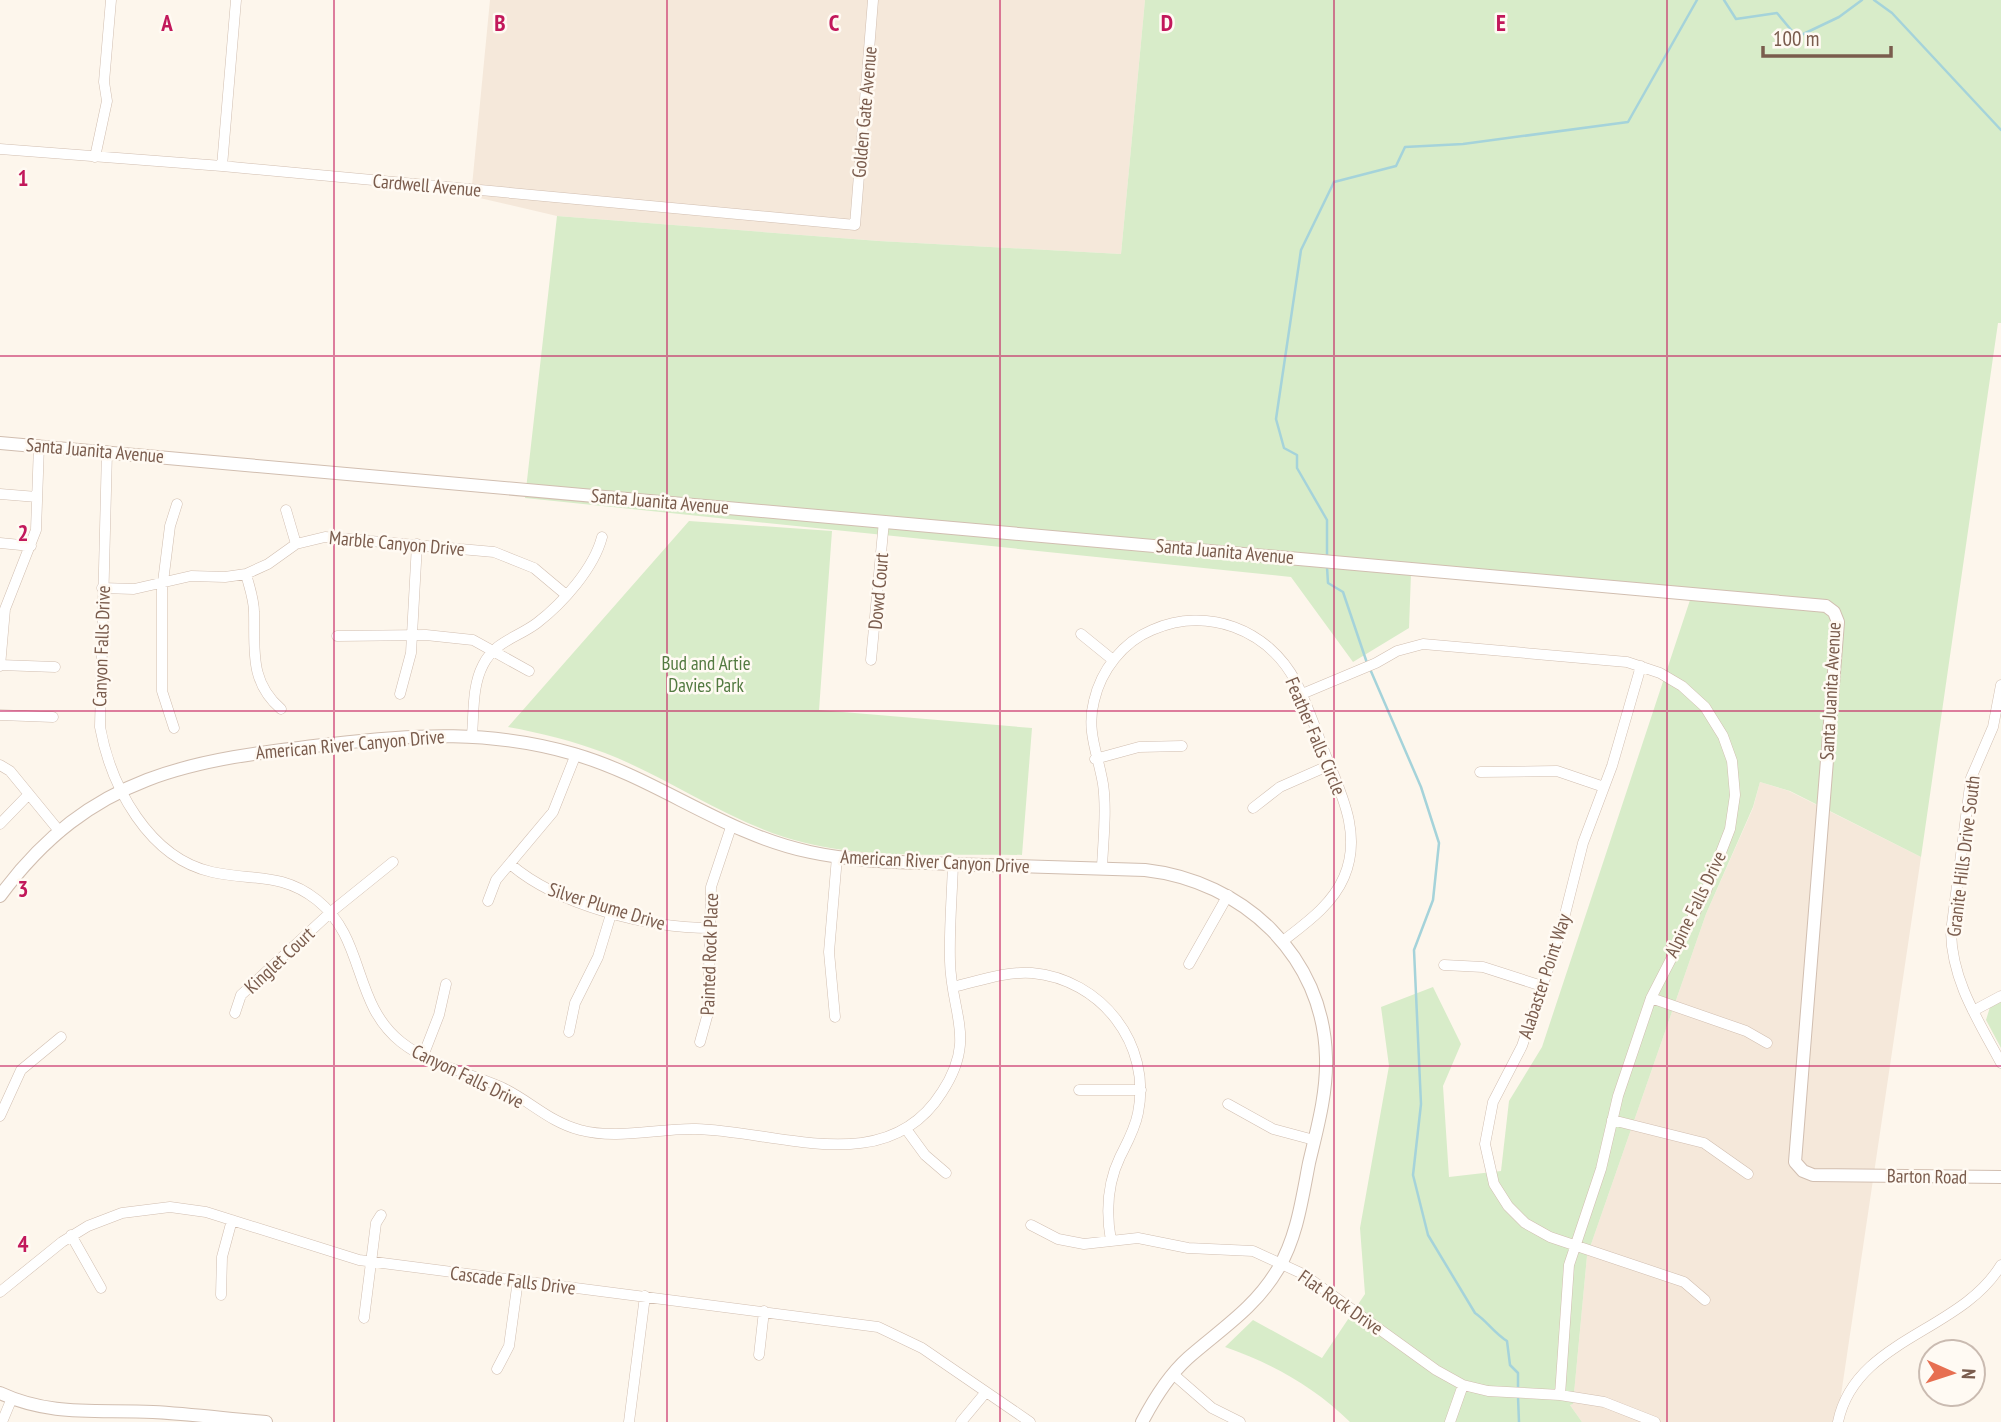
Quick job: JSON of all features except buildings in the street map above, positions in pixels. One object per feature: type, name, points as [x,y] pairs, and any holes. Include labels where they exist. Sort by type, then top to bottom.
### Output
[{"type":"street","points":[[95,157],[107,101],[104,82],[111,0]]},
{"type":"street","points":[[222,166],[236,0]]},
{"type":"street","name":"Golden Gate Avenue","points":[[855,225],[873,0]]},
{"type":"street","name":"Cardwell Avenue","points":[[0,149],[222,166],[855,225]]},
{"type":"street","name":"Santa Juanita Avenue","points":[[0,443],[1826,606],[1834,612],[1838,622],[1793,1155],[1798,1166],[1806,1173],[1853,1174]]},
{"type":"street","points":[[39,445],[36,530],[31,546],[5,593],[0,665],[55,667]]},
{"type":"street","name":"Canyon Falls Drive","points":[[107,451],[100,727],[106,754],[144,827],[175,856],[214,873],[258,876],[287,883],[309,894],[331,912],[348,937],[367,995],[382,1022],[398,1040],[423,1056],[500,1087],[561,1124],[589,1132],[711,1130],[848,1146],[878,1141],[906,1129],[933,1105],[952,1074],[961,1026],[950,962],[953,864]]},
{"type":"street","points":[[0,494],[37,497]]},
{"type":"street","points":[[174,728],[162,691],[164,583],[170,526],[177,504]]},
{"type":"street","points":[[286,510],[296,544]]},
{"type":"street","name":"Dowd Court","points":[[871,660],[884,521]]},
{"type":"street","name":"Marble Canyon Drive","points":[[102,588],[134,589],[191,576],[225,577],[246,574],[268,564],[296,544],[326,537],[506,555],[534,568],[565,594]]},
{"type":"street","points":[[472,735],[476,685],[483,665],[493,650],[510,637],[536,624],[565,594],[590,565],[602,537]]},
{"type":"street","points":[[0,543],[31,546]]},
{"type":"street","points":[[400,694],[409,661],[417,544]]},
{"type":"street","points":[[246,574],[254,609],[256,673],[265,692],[281,709]]},
{"type":"street","name":"Feather Falls Circle","points":[[1102,868],[1104,797],[1090,728],[1099,685],[1113,660],[1136,639],[1162,625],[1184,620],[1214,621],[1242,629],[1261,641],[1281,660],[1302,694],[1351,824],[1349,864],[1330,900],[1283,941]]},
{"type":"street","points":[[1081,634],[1113,660]]},
{"type":"street","points":[[337,636],[410,636],[473,640],[517,667],[529,671]]},
{"type":"street","name":"Alpine Falls Drive","points":[[1302,694],[1411,646],[1438,643],[1641,666],[1682,685],[1716,722],[1732,761],[1735,795],[1730,829],[1719,860],[1651,998],[1612,1120],[1601,1169],[1575,1245],[1566,1284],[1560,1395]]},
{"type":"street","name":"Alabaster Point Way","points":[[1641,666],[1604,787],[1583,843],[1560,934],[1522,1046],[1488,1116],[1487,1160],[1494,1184],[1515,1214],[1539,1232],[1684,1282],[1705,1300]]},
{"type":"street","name":"Granite Hills Drive South","points":[[2001,685],[1993,727],[1971,778],[1951,932],[1951,956],[1958,980],[2001,1063]]},
{"type":"street","points":[[0,715],[53,717]]},
{"type":"street","name":"American River Canyon Drive","points":[[0,896],[25,865],[60,832],[123,790],[183,766],[230,755],[404,736],[472,735],[515,740],[576,754],[636,777],[731,827],[780,845],[837,857],[1165,872],[1198,881],[1228,895],[1259,916],[1283,941],[1309,984],[1324,1036],[1326,1077],[1296,1224],[1282,1263],[1246,1311],[1173,1374],[1142,1422]]},
{"type":"street","points":[[1096,759],[1139,747],[1182,746]]},
{"type":"street","points":[[488,901],[496,880],[553,812],[576,754]]},
{"type":"street","points":[[0,765],[10,771],[60,832]]},
{"type":"street","points":[[1253,807],[1280,787],[1330,765]]},
{"type":"street","points":[[1480,772],[1557,771],[1604,787]]},
{"type":"street","points":[[0,824],[29,794]]},
{"type":"street","name":"Painted Rock Place","points":[[700,1042],[708,1013],[710,903],[714,871],[731,827]]},
{"type":"street","points":[[835,1017],[829,952],[837,857]]},
{"type":"street","name":"Kinglet Court","points":[[235,1013],[241,995],[331,912],[393,862]]},
{"type":"street","name":"Silver Plume Drive","points":[[510,864],[548,891],[668,926],[711,928]]},
{"type":"street","points":[[1189,964],[1228,895]]},
{"type":"street","points":[[569,1032],[575,1003],[598,957],[612,911]]},
{"type":"street","points":[[1444,965],[1483,967],[1542,986]]},
{"type":"street","points":[[953,987],[1002,975],[1033,973],[1062,979],[1084,990],[1112,1013],[1126,1033],[1136,1056],[1141,1090],[1135,1126],[1111,1185],[1108,1211],[1111,1241]]},
{"type":"street","points":[[423,1056],[439,1015],[446,984]]},
{"type":"street","points":[[1973,1011],[2001,996]]},
{"type":"street","points":[[1651,998],[1746,1031],[1767,1043]]},
{"type":"street","points":[[0,1116],[21,1070],[61,1037]]},
{"type":"street","points":[[1079,1090],[1141,1090]]},
{"type":"street","points":[[1228,1104],[1273,1129],[1314,1140]]},
{"type":"street","points":[[1612,1120],[1704,1143],[1748,1174]]},
{"type":"street","points":[[906,1129],[925,1155],[946,1173]]},
{"type":"street","name":"Barton Road","points":[[1853,1174],[2001,1177]]},
{"type":"street","name":"Cascade Falls Drive","points":[[0,1292],[71,1235],[104,1218],[158,1208],[188,1209],[232,1220],[337,1255],[371,1262],[862,1324],[894,1332],[922,1348],[1030,1422]]},
{"type":"street","points":[[364,1318],[376,1223],[381,1215]]},
{"type":"street","points":[[221,1295],[222,1257],[232,1220]]},
{"type":"street","name":"Flat Rock Drive","points":[[1031,1225],[1071,1242],[1138,1238],[1188,1248],[1240,1248],[1282,1263],[1316,1283],[1436,1370],[1463,1385],[1512,1393],[1560,1395],[1613,1404],[1655,1422]]},
{"type":"street","points":[[71,1235],[101,1288]]},
{"type":"street","points":[[1838,1422],[1846,1397],[1870,1366],[1966,1305],[1991,1281],[2001,1265]]},
{"type":"street","points":[[497,1369],[509,1346],[518,1280]]},
{"type":"street","points":[[629,1422],[645,1296]]},
{"type":"street","points":[[759,1355],[764,1311]]},
{"type":"street","points":[[1173,1374],[1212,1408],[1240,1422]]},
{"type":"street","points":[[1450,1422],[1463,1385]]},
{"type":"street","points":[[961,1422],[986,1392]]},
{"type":"street","points":[[2,1422],[6,1395],[68,1412],[155,1412],[266,1422]]},
{"type":"shaded area","points":[[490,0],[1145,0],[1121,254],[879,241],[557,216],[471,196]]},
{"type":"shaded area","points":[[1760,782],[1789,791],[1921,857],[1837,1422],[1582,1422],[1570,1405],[1573,1404],[1587,1256],[1706,914],[1753,808]]},
{"type":"green space","points":[[1145,0],[2001,0],[2001,323],[1998,323],[1921,857],[1790,791],[1760,782],[1753,807],[1706,914],[1587,1256],[1573,1404],[1570,1405],[1582,1422],[1350,1422],[1322,1397],[1292,1377],[1225,1347],[1253,1320],[1322,1358],[1365,1294],[1360,1228],[1389,1066],[1381,1007],[1433,987],[1461,1044],[1443,1086],[1449,1177],[1501,1171],[1509,1101],[1542,1047],[1694,588],[1411,573],[1409,628],[1353,662],[1291,577],[525,498],[557,216],[879,241],[1121,254]]},
{"type":"green space","name":"Bud and Artie Davies Park","points":[[689,521],[832,531],[819,710],[1032,728],[1022,855],[872,853],[812,845],[760,828],[605,753],[508,727]]},
{"type":"green space","points":[[2001,1002],[2001,1048],[1986,1020],[1990,1007]]},
{"type":"waterway","points":[[1327,557],[1327,520],[1297,468],[1297,455],[1284,448],[1276,419],[1301,250],[1334,182],[1396,166],[1405,147],[1463,144],[1628,122],[1697,0]]},
{"type":"waterway","points":[[1724,0],[1736,19],[1777,13],[1797,37],[1839,17],[1862,0]]},
{"type":"waterway","points":[[1874,0],[1892,13],[2001,130]]},
{"type":"waterway","points":[[1327,567],[1328,583],[1343,592],[1367,663]]},
{"type":"waterway","points":[[1370,669],[1421,787],[1439,843],[1433,900],[1414,950],[1421,1104],[1413,1175],[1428,1235],[1475,1313],[1507,1341],[1510,1365],[1518,1373],[1518,1391]]},
{"type":"waterway","points":[[1518,1397],[1519,1422]]}]
